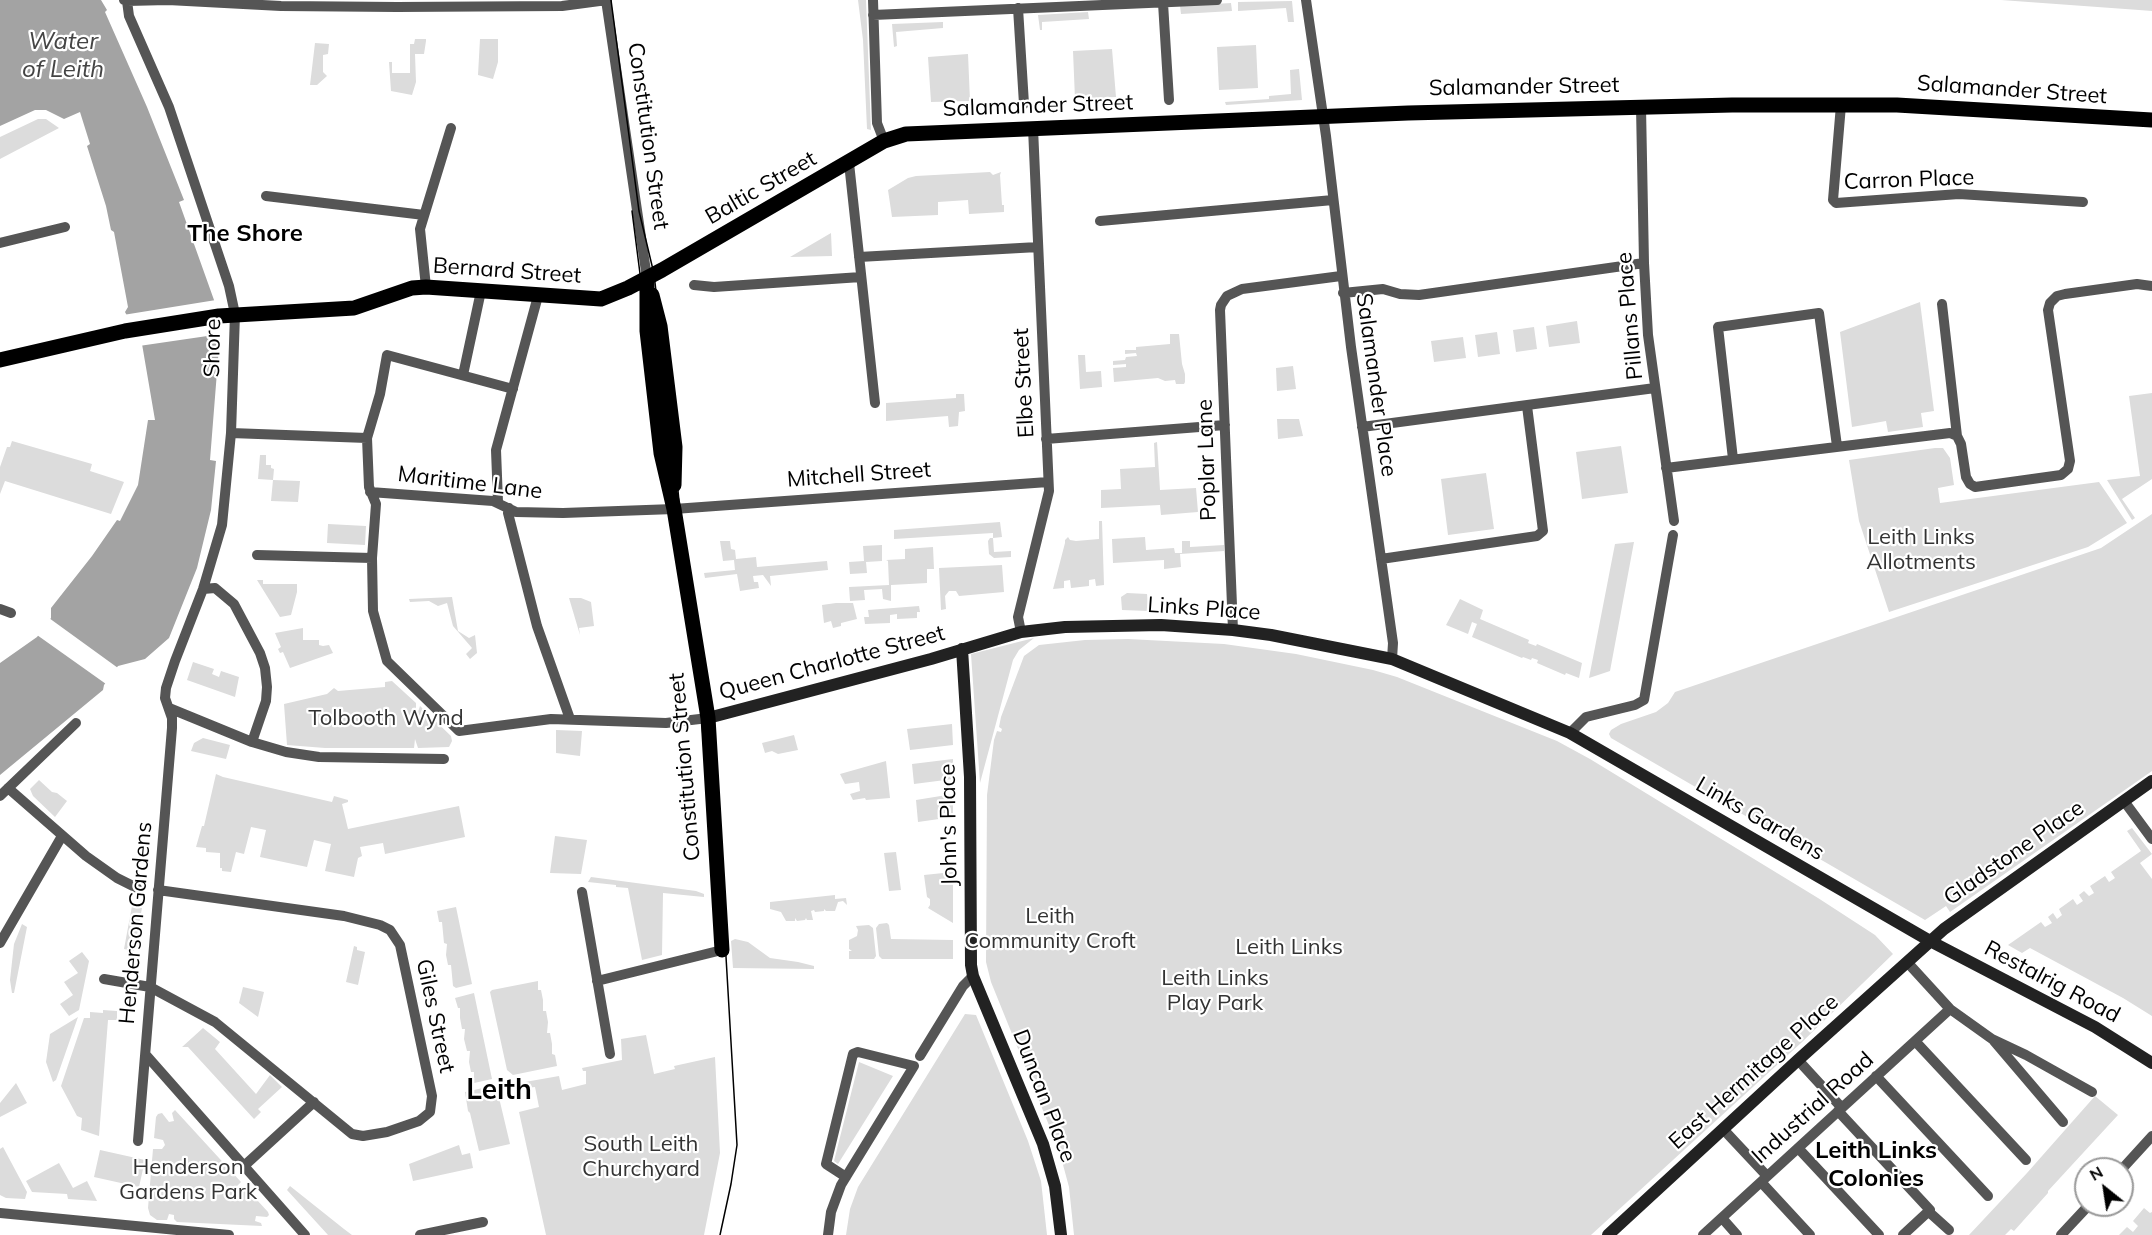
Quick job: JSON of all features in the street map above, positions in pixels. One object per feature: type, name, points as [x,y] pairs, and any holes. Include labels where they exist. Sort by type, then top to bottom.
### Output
[{"type":"main road","name":"Salamander Street","points":[[891,138],[906,134],[1033,128],[1641,107],[1898,105],[2152,120]]},
{"type":"main road","name":"Baltic Street","points":[[647,278],[891,138]]},
{"type":"main road","name":"Bernard Street","points":[[0,360],[125,331],[219,316],[354,308],[412,288],[426,287],[601,299],[647,278]]},
{"type":"main road","name":"Constitution Street","points":[[647,278],[660,326],[674,436],[674,509],[708,718],[722,950]]},
{"type":"street","points":[[125,0],[281,6],[419,7],[562,6],[607,0]]},
{"type":"street","name":"Shore","points":[[125,0],[129,16],[170,109],[229,286],[235,314],[231,433],[222,525],[203,589],[166,688],[165,698],[169,708]]},
{"type":"street","name":"Constitution Street","points":[[607,0],[647,278]]},
{"type":"street","points":[[873,0],[876,123],[891,138]]},
{"type":"street","points":[[873,15],[1217,0]]},
{"type":"street","name":"Salamander Place","points":[[1306,0],[1323,117],[1341,276],[1393,643],[1392,659]]},
{"type":"street","points":[[1163,3],[1169,100]]},
{"type":"street","points":[[1018,8],[1024,104]]},
{"type":"street","name":"Carron Place","points":[[1841,105],[1833,200],[1836,203],[1959,194],[2083,202]]},
{"type":"street","name":"Pillans Place","points":[[1641,107],[1648,335],[1674,521]]},
{"type":"street","points":[[426,287],[420,229],[451,128]]},
{"type":"street","name":"Elbe Street","points":[[1021,632],[1018,617],[1048,498],[1033,128]]},
{"type":"street","points":[[849,163],[875,404]]},
{"type":"street","points":[[266,196],[424,215]]},
{"type":"street","points":[[1100,221],[1333,200]]},
{"type":"street","points":[[0,243],[66,227]]},
{"type":"street","points":[[859,257],[1038,247]]},
{"type":"street","points":[[1344,293],[1383,289],[1400,294],[1419,295],[1644,263]]},
{"type":"street","name":"Poplar Lane","points":[[1233,630],[1220,310],[1224,300],[1232,293],[1242,289],[1341,276]]},
{"type":"street","points":[[694,285],[714,287],[861,277]]},
{"type":"street","points":[[1942,304],[1956,436],[1961,444],[1966,477],[1975,487],[2061,475],[2068,469],[2070,461],[2048,310],[2050,303],[2057,296],[2065,294],[2137,284],[2152,285]]},
{"type":"street","points":[[463,375],[481,291]]},
{"type":"street","points":[[498,502],[496,450],[538,296]]},
{"type":"street","points":[[1734,459],[1718,327],[1819,312],[1837,446]]},
{"type":"street","points":[[256,555],[372,558],[376,504],[370,492],[367,438],[380,394],[387,355],[513,389]]},
{"type":"street","points":[[1362,427],[1655,388]]},
{"type":"street","points":[[1381,559],[1537,536],[1543,531],[1527,406]]},
{"type":"street","points":[[1046,440],[1225,425]]},
{"type":"street","points":[[231,433],[367,438]]},
{"type":"street","points":[[1666,468],[1894,439],[1950,433],[1956,436]]},
{"type":"street","name":"Mitchell Street","points":[[674,509],[1048,482]]},
{"type":"street","name":"Maritime Lane","points":[[370,492],[498,502],[524,513],[674,509]]},
{"type":"street","points":[[509,508],[508,513],[537,626],[570,719]]},
{"type":"street","points":[[1570,733],[1581,720],[1591,715],[1635,705],[1644,700],[1673,535]]},
{"type":"street","name":"Queen Charlotte Street","points":[[372,558],[373,611],[389,664],[459,731],[534,720],[570,719],[666,723],[708,718],[999,638]]},
{"type":"street","points":[[203,589],[215,588],[234,604],[260,653],[265,668],[266,701],[252,742]]},
{"type":"street","name":"Links Place","points":[[999,638],[1021,632],[1092,625],[1161,625],[1233,630],[1370,654],[1404,663]]},
{"type":"street","name":"John's Place","points":[[962,649],[970,777],[970,956],[973,976]]},
{"type":"street","name":"Links Gardens","points":[[1404,663],[1570,733],[1930,941]]},
{"type":"street","points":[[169,708],[252,742],[286,752],[319,757],[444,759]]},
{"type":"street","name":"Henderson Gardens","points":[[138,1141],[172,728],[169,708]]},
{"type":"street","points":[[76,723],[4,792],[108,873],[136,888]]},
{"type":"street","name":"Gladstone Place","points":[[1930,941],[1969,910],[2152,781]]},
{"type":"street","points":[[2124,801],[2152,839]]},
{"type":"street","points":[[0,943],[62,836]]},
{"type":"street","name":"Giles Street","points":[[104,979],[150,987],[215,1022],[314,1102],[346,1131],[363,1136],[404,1127],[430,1112],[432,1101],[429,1078],[400,945],[385,927],[344,916],[158,890]]},
{"type":"street","points":[[582,892],[610,1054]]},
{"type":"street","name":"East Hermitage Place","points":[[1608,1235],[1930,941]]},
{"type":"street","name":"Restalrig Road","points":[[1930,941],[2095,1027],[2152,1063]]},
{"type":"street","points":[[597,981],[722,950]]},
{"type":"street","points":[[1907,962],[1950,1009],[1992,1039],[2092,1092]]},
{"type":"street","points":[[921,1056],[963,986],[973,976]]},
{"type":"street","name":"Duncan Place","points":[[973,976],[1043,1144],[1055,1186],[1061,1235]]},
{"type":"street","name":"Industrial Road","points":[[1703,1235],[1950,1009]]},
{"type":"street","points":[[1992,1039],[2063,1122]]},
{"type":"street","points":[[1915,1041],[2026,1160]]},
{"type":"street","points":[[828,1235],[835,1197],[914,1066],[858,1052],[853,1054],[826,1164],[846,1177]]},
{"type":"street","points":[[146,1055],[305,1235]]},
{"type":"street","points":[[1798,1060],[1930,1210],[1929,1212],[1949,1230]]},
{"type":"street","points":[[1876,1076],[1988,1197]]},
{"type":"street","points":[[244,1166],[314,1102]]},
{"type":"street","points":[[1723,1128],[1810,1235]]},
{"type":"street","points":[[2133,1157],[2152,1137]]},
{"type":"street","points":[[1798,1148],[1879,1235]]},
{"type":"street","points":[[1903,1235],[1930,1210]]},
{"type":"street","points":[[0,1213],[229,1235]]},
{"type":"street","points":[[2061,1235],[2078,1217]]},
{"type":"street","points":[[1722,1218],[1737,1235]]},
{"type":"street","points":[[421,1235],[483,1222]]},
{"type":"green space","points":[[858,0],[866,0],[871,130],[867,129],[863,40]]},
{"type":"green space","points":[[2001,0],[2152,0],[2152,11],[2139,10]]},
{"type":"green space","points":[[1292,1],[1294,22],[1288,22],[1286,8],[1238,11],[1238,2]]},
{"type":"green space","points":[[1231,3],[1232,11],[1181,14],[1180,6]]},
{"type":"green space","points":[[1088,12],[1089,19],[1042,22],[1042,30],[1040,30],[1038,15]]},
{"type":"green space","points":[[943,22],[943,28],[896,32],[897,46],[894,47],[892,24]]},
{"type":"green space","points":[[415,39],[426,39],[426,41],[424,54],[415,54],[416,82],[412,95],[391,91],[389,62],[392,62],[392,73],[410,73],[410,44],[414,44]]},
{"type":"green space","points":[[480,39],[498,39],[498,62],[493,79],[478,75]]},
{"type":"green space","points":[[315,43],[329,44],[328,54],[323,55],[323,72],[327,76],[317,85],[310,85]]},
{"type":"green space","points":[[1256,45],[1258,88],[1219,90],[1217,47]]},
{"type":"green space","points":[[1112,49],[1116,97],[1075,99],[1073,51]]},
{"type":"green space","points":[[968,54],[970,101],[931,102],[928,57]]},
{"type":"green space","points":[[1299,69],[1302,100],[1226,105],[1225,102],[1269,99],[1269,96],[1291,94],[1290,70]]},
{"type":"green space","points":[[38,119],[46,119],[59,128],[0,159],[0,137]]},
{"type":"green space","points":[[990,172],[993,175],[1001,172],[1004,212],[969,214],[968,200],[938,202],[938,215],[892,217],[888,190],[908,178]]},
{"type":"green space","points":[[831,233],[832,256],[790,257]]},
{"type":"green space","points":[[1920,302],[1934,411],[1921,413],[1923,427],[1888,432],[1886,421],[1852,427],[1840,332]]},
{"type":"green space","points":[[1577,321],[1580,343],[1549,347],[1546,326]]},
{"type":"green space","points":[[1534,327],[1537,349],[1516,352],[1513,330]]},
{"type":"green space","points":[[1497,332],[1500,354],[1478,357],[1475,335]]},
{"type":"green space","points":[[1170,334],[1179,334],[1185,374],[1184,384],[1176,384],[1175,380],[1165,381],[1158,378],[1114,382],[1113,368],[1126,367],[1126,364],[1113,365],[1113,361],[1137,356],[1136,353],[1125,354],[1125,350],[1170,344]]},
{"type":"green space","points":[[1463,337],[1466,358],[1434,362],[1431,341]]},
{"type":"green space","points":[[1078,355],[1085,355],[1086,372],[1101,371],[1102,387],[1080,389]]},
{"type":"green space","points":[[1293,366],[1296,389],[1277,391],[1276,368]]},
{"type":"green space","points":[[2152,393],[2152,479],[2122,499],[2135,518],[2132,520],[2107,480],[2140,476],[2129,396]]},
{"type":"green space","points":[[956,394],[964,394],[965,411],[959,412],[958,426],[949,427],[948,416],[886,421],[886,403],[956,398]]},
{"type":"green space","points":[[1277,419],[1299,419],[1303,436],[1278,439]]},
{"type":"green space","points":[[12,441],[92,464],[90,471],[124,482],[111,514],[5,481],[0,494],[0,467],[7,447],[10,447]]},
{"type":"green space","points":[[1157,442],[1160,490],[1196,488],[1198,512],[1161,515],[1160,505],[1101,508],[1101,490],[1121,489],[1120,469],[1155,467],[1154,443]]},
{"type":"green space","points":[[1621,446],[1628,493],[1582,499],[1576,452]]},
{"type":"green space","name":"Leith Links Allotments","points":[[1943,448],[1950,458],[1954,485],[1938,488],[1940,503],[2099,482],[2127,523],[2088,547],[1889,612],[1859,521],[1849,460]]},
{"type":"green space","points":[[260,455],[266,455],[266,465],[271,465],[274,469],[273,480],[258,479]]},
{"type":"green space","points":[[1486,473],[1494,529],[1448,535],[1441,479]]},
{"type":"green space","points":[[273,480],[300,481],[298,502],[271,501]]},
{"type":"green space","points":[[2152,514],[2152,771],[1950,912],[1946,906],[1925,920],[1611,738],[1609,734],[1621,724],[1656,712],[1668,703],[1675,692],[2101,548]]},
{"type":"green space","points":[[1099,521],[1102,521],[1104,585],[1096,586],[1095,579],[1089,580],[1089,586],[1071,588],[1070,580],[1064,581],[1064,588],[1053,589],[1065,540],[1068,537],[1076,541],[1099,539]]},
{"type":"green space","points":[[1000,522],[1002,537],[993,538],[993,533],[894,539],[894,530]]},
{"type":"green space","points":[[328,524],[366,526],[365,545],[327,543]]},
{"type":"green space","points":[[1145,537],[1146,550],[1174,548],[1175,553],[1182,553],[1182,541],[1190,541],[1190,547],[1224,545],[1224,551],[1180,554],[1181,567],[1164,569],[1164,560],[1113,563],[1112,539]]},
{"type":"green space","points":[[993,538],[994,552],[1011,551],[1011,557],[994,558],[989,554],[988,541]]},
{"type":"green space","points":[[720,541],[730,541],[731,549],[735,550],[736,559],[756,557],[757,567],[827,561],[828,570],[770,576],[771,586],[763,575],[753,576],[759,588],[740,591],[737,574],[705,578],[704,573],[735,570],[734,560],[723,561]]},
{"type":"green space","points":[[1634,542],[1610,671],[1589,678],[1615,544]]},
{"type":"green space","points":[[882,545],[882,561],[866,562],[867,573],[850,574],[849,562],[864,561],[863,546]]},
{"type":"green space","points":[[933,547],[934,569],[927,569],[927,583],[891,585],[891,601],[883,599],[882,589],[864,590],[865,600],[850,601],[849,587],[889,585],[888,561],[886,560],[905,559],[905,549]]},
{"type":"green space","points":[[1002,565],[1004,592],[959,596],[956,591],[949,591],[945,596],[946,609],[941,610],[939,568]]},
{"type":"green space","points":[[257,580],[263,580],[263,584],[297,584],[291,615],[280,617]]},
{"type":"green space","points":[[1127,593],[1147,594],[1149,611],[1122,610],[1121,597]]},
{"type":"green space","points":[[452,597],[458,631],[469,638],[475,635],[477,653],[470,659],[466,654],[472,648],[453,626],[447,603],[438,606],[429,601],[410,602],[409,599]]},
{"type":"green space","points":[[569,598],[581,598],[591,602],[594,626],[579,628],[580,635]]},
{"type":"green space","points":[[1460,599],[1483,610],[1480,619],[1529,640],[1528,643],[1536,646],[1537,644],[1582,663],[1579,678],[1566,673],[1565,675],[1537,663],[1538,660],[1522,658],[1472,637],[1477,624],[1472,622],[1468,634],[1446,625]]},
{"type":"green space","points":[[853,603],[857,619],[841,623],[841,626],[833,628],[831,621],[824,623],[822,605]]},
{"type":"green space","points":[[919,606],[920,612],[917,612],[917,618],[897,619],[897,614],[890,615],[890,623],[865,624],[864,617],[869,617],[868,610]]},
{"type":"green space","points":[[303,628],[303,640],[319,640],[319,645],[329,645],[333,653],[290,668],[283,652],[280,653],[278,649],[281,647],[275,633]]},
{"type":"green space","points":[[1034,638],[1019,650],[1013,660],[980,783],[971,654]]},
{"type":"green space","name":"Leith Links","points":[[1128,639],[1224,644],[1296,654],[1373,670],[1397,677],[1557,741],[1818,898],[1875,935],[1893,954],[1801,1043],[1591,1235],[1074,1235],[1069,1187],[1059,1150],[991,982],[986,962],[987,795],[994,740],[997,731],[1001,732],[1002,729],[999,727],[1001,717],[1024,656],[1039,645],[1085,640]]},
{"type":"green space","points":[[193,662],[214,669],[212,674],[219,677],[221,671],[239,677],[235,697],[187,680]]},
{"type":"green space","name":"Tolbooth Wynd","points":[[392,681],[416,703],[416,712],[420,706],[451,736],[452,741],[449,747],[418,748],[415,739],[414,748],[325,748],[287,745],[284,704],[327,694],[334,688],[338,691],[385,687],[385,682]]},
{"type":"green space","points":[[952,724],[953,745],[910,750],[907,729]]},
{"type":"green space","points":[[556,730],[582,731],[580,756],[556,753]]},
{"type":"green space","points":[[794,735],[798,750],[778,754],[772,751],[765,753],[762,743]]},
{"type":"green space","points":[[203,738],[230,745],[226,759],[191,751],[194,743]]},
{"type":"green space","points":[[953,759],[953,779],[914,784],[912,764]]},
{"type":"green space","points":[[886,761],[890,798],[853,800],[850,794],[860,791],[859,782],[845,784],[840,774]]},
{"type":"green space","points":[[216,774],[332,802],[334,796],[348,800],[342,804],[348,829],[459,806],[465,837],[385,854],[383,843],[360,847],[362,856],[358,858],[354,877],[325,871],[331,844],[314,840],[307,867],[260,857],[266,830],[251,827],[244,854],[236,852],[231,872],[222,871],[220,853],[206,852],[206,848],[196,847],[202,826],[204,826]]},
{"type":"green space","points":[[39,780],[52,792],[67,801],[55,817],[33,796],[30,789]]},
{"type":"green space","points":[[953,794],[953,817],[918,822],[916,800]]},
{"type":"green space","points":[[2132,828],[2152,854],[2140,863],[2152,879],[2152,1016],[2030,948],[2022,953],[2008,945],[2041,922],[2045,927],[2052,923],[2048,917],[2053,913],[2057,919],[2062,915],[2059,909],[2073,899],[2077,905],[2083,901],[2079,895],[2084,891],[2089,896],[2094,893],[2090,886],[2105,876],[2109,882],[2115,878],[2111,872],[2141,851],[2127,831]]},
{"type":"green space","points":[[555,836],[587,840],[581,874],[550,873]]},
{"type":"green space","points":[[896,852],[901,890],[889,891],[884,853]]},
{"type":"green space","points":[[953,872],[953,923],[928,908],[930,899],[927,897],[924,875]]},
{"type":"green space","points":[[591,877],[696,891],[704,894],[704,897],[663,893],[662,955],[642,960],[628,888],[588,882]]},
{"type":"green space","points":[[835,895],[835,899],[846,898],[847,905],[843,901],[838,902],[835,911],[824,909],[824,911],[811,911],[813,920],[806,918],[797,921],[795,918],[795,921],[786,921],[781,912],[770,909],[770,902]]},
{"type":"green space","points":[[132,906],[142,908],[134,951],[124,949]]},
{"type":"green space","points":[[456,907],[472,984],[456,988],[453,986],[451,965],[448,965],[446,955],[447,944],[444,943],[442,922],[439,922],[437,911]]},
{"type":"green space","points":[[887,923],[891,939],[953,940],[953,959],[882,959],[879,956],[876,928],[879,924]]},
{"type":"green space","points":[[22,924],[27,927],[14,993],[12,993],[10,980],[14,944]]},
{"type":"green space","points":[[869,925],[873,928],[876,956],[874,959],[849,959],[849,951],[852,951],[849,949],[849,940],[857,936],[856,926]]},
{"type":"green space","points":[[735,939],[748,942],[770,958],[814,966],[814,969],[733,968],[731,941]]},
{"type":"green space","points":[[354,946],[357,950],[365,952],[358,985],[346,982]]},
{"type":"green space","points":[[82,952],[89,961],[79,1010],[69,1016],[60,1004],[73,995],[64,982],[78,973],[69,961]]},
{"type":"green space","points":[[538,981],[538,990],[541,990],[543,1000],[543,1011],[546,1011],[548,1022],[547,1033],[550,1033],[552,1054],[555,1055],[557,1066],[513,1075],[507,1070],[490,992]]},
{"type":"green space","points":[[243,987],[264,992],[258,1017],[239,1003]]},
{"type":"green space","points":[[474,993],[492,1079],[474,1083],[474,1072],[471,1072],[469,1062],[470,1051],[467,1051],[464,1039],[465,1029],[462,1029],[460,1008],[455,998]]},
{"type":"green space","points":[[103,1010],[117,1011],[117,1020],[108,1020],[99,1136],[81,1130],[82,1118],[77,1116],[61,1086],[84,1018],[90,1018],[90,1012],[103,1013]]},
{"type":"green space","points":[[965,1014],[976,1015],[1028,1141],[1041,1181],[1047,1235],[846,1235],[850,1209],[858,1187]]},
{"type":"green space","points":[[78,1017],[56,1080],[53,1082],[46,1062],[50,1034]]},
{"type":"green space","points":[[203,1028],[220,1042],[215,1049],[256,1094],[270,1075],[282,1087],[258,1109],[261,1112],[254,1119],[188,1047],[182,1047]]},
{"type":"green space","name":"South Leith Churchyard","points":[[646,1035],[654,1074],[675,1069],[674,1066],[715,1057],[720,1153],[704,1235],[546,1235],[519,1112],[539,1107],[535,1087],[527,1088],[525,1082],[559,1076],[562,1090],[586,1084],[586,1071],[582,1068],[622,1060],[621,1039]]},
{"type":"green space","points":[[859,1062],[893,1076],[838,1164],[834,1161]]},
{"type":"green space","points":[[16,1083],[27,1103],[0,1117],[0,1103]]},
{"type":"green space","points":[[496,1085],[510,1144],[479,1151],[465,1092]]},
{"type":"green space","points":[[2095,1096],[2118,1115],[2079,1157],[2074,1157],[2074,1163],[2014,1231],[2011,1229],[2005,1235],[1969,1235]]},
{"type":"green space","name":"Henderson Gardens Park","points":[[175,1110],[241,1182],[235,1188],[235,1192],[240,1193],[246,1188],[268,1212],[267,1217],[256,1216],[255,1221],[261,1223],[262,1226],[177,1222],[174,1215],[169,1214],[167,1220],[157,1220],[150,1215],[148,1208],[153,1149],[162,1149],[165,1145],[163,1140],[154,1138],[156,1117],[162,1113],[169,1122],[174,1121],[172,1113]]},
{"type":"green space","points":[[459,1145],[462,1155],[470,1153],[473,1168],[413,1181],[409,1164]]},
{"type":"green space","points":[[3,1147],[27,1192],[25,1199],[6,1198],[0,1195],[0,1149]]},
{"type":"green space","points":[[100,1150],[145,1160],[139,1187],[94,1177]]},
{"type":"green space","points":[[59,1163],[73,1188],[87,1181],[97,1201],[68,1199],[67,1194],[32,1192],[26,1181]]},
{"type":"green space","points":[[290,1186],[352,1235],[328,1235],[287,1190]]},
{"type":"green space","points":[[2144,1208],[2152,1212],[2152,1235],[2119,1235],[2127,1227],[2133,1232],[2138,1226],[2133,1221]]},
{"type":"water","name":"Water of Leith","points":[[0,0],[101,0],[184,200],[179,202],[214,300],[220,334],[210,460],[216,461],[211,510],[197,568],[169,638],[145,659],[118,666],[104,685],[103,690],[0,775],[0,663],[37,637],[51,618],[51,608],[117,520],[120,521],[138,485],[148,420],[155,420],[142,344],[125,312],[128,307],[114,232],[111,230],[87,146],[90,144],[80,112],[64,119],[46,110],[35,110],[0,126]]},
{"type":"pier","points":[[216,300],[221,334],[139,346],[123,315]]},
{"type":"pier","points":[[49,618],[118,668],[106,684],[37,635]]},
{"type":"tram line","points":[[611,0],[639,211],[654,274],[683,545],[712,717],[737,1145],[720,1235]]},
{"type":"tram line","points":[[632,211],[676,556]]},
{"type":"tram line","points":[[700,695],[706,779]]},
{"type":"district","name":"The Shore","points":[[245,234]]},
{"type":"district","name":"Leith","points":[[499,1091]]},
{"type":"district","name":"Leith Links Colonies","points":[[1876,1165]]},
{"type":"park label","name":"Leith Community Croft","points":[[1050,928]]},
{"type":"park label","name":"Leith Links Play Park","points":[[1215,990]]}]
